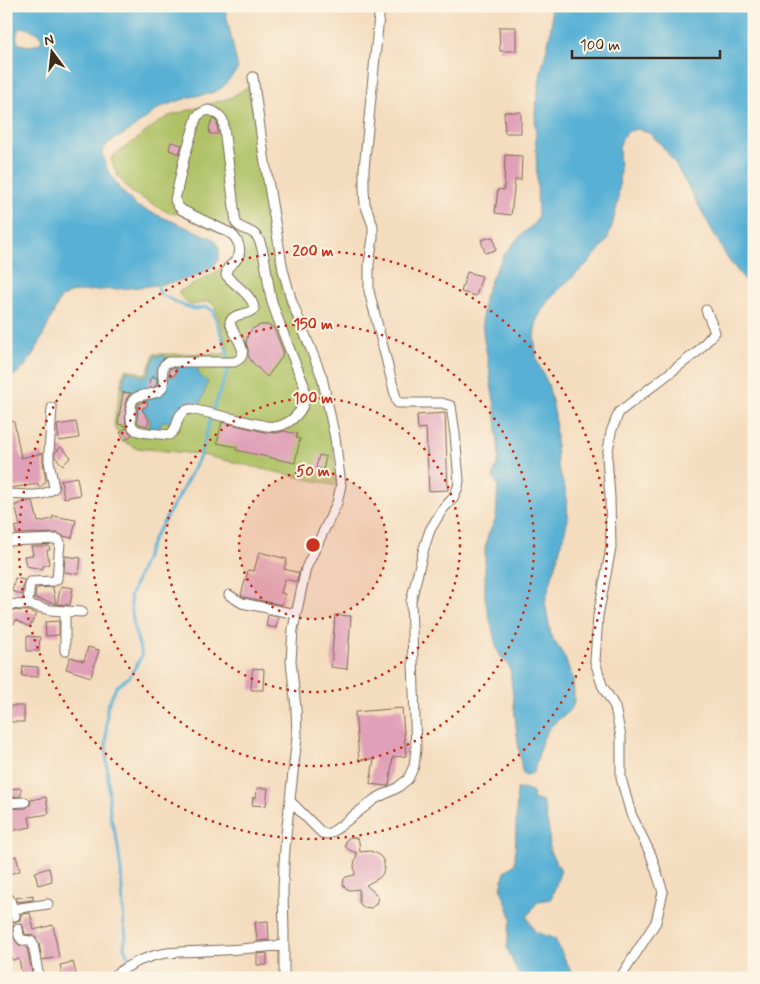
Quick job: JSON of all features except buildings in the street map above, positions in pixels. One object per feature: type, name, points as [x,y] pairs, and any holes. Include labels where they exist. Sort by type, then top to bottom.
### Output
[{"type":"street","points":[[290,801],[322,833],[328,834],[408,779],[414,766],[416,749],[411,601],[430,530],[456,493],[459,481],[455,429],[451,406],[442,403],[397,402],[369,291],[369,264],[373,226],[366,204],[364,169],[380,6]]},
{"type":"street","points":[[253,77],[264,156],[284,270],[292,302],[322,376],[335,438],[340,485],[337,503],[306,568],[296,614],[291,651],[297,736],[286,835],[283,890],[284,978]]},
{"type":"street","points":[[208,110],[214,110],[223,120],[236,223],[239,227],[254,233],[258,238],[263,252],[273,303],[304,385],[305,398],[302,409],[295,418],[286,424],[277,426],[266,426],[218,415],[191,409],[186,410],[179,416],[173,434],[169,435],[138,432],[133,428],[130,419],[131,403],[137,396],[156,392],[163,387],[162,368],[168,362],[234,362],[241,358],[243,353],[243,347],[232,330],[230,321],[238,314],[250,312],[254,309],[254,304],[226,275],[228,266],[237,259],[240,252],[239,244],[230,234],[182,210],[175,200],[184,159],[197,116],[208,110]]},
{"type":"street","points":[[620,978],[656,922],[663,892],[651,855],[631,814],[621,778],[621,737],[615,707],[602,685],[595,661],[598,616],[611,548],[607,457],[611,432],[619,412],[697,352],[715,332],[706,310]]},
{"type":"street","points":[[6,494],[37,495],[50,492],[54,488],[49,461],[52,408]]},
{"type":"street","points":[[6,504],[8,514],[6,531]]},
{"type":"street","points":[[6,541],[58,539],[60,542],[58,580],[30,582],[27,604]]},
{"type":"street","points":[[229,595],[242,603],[296,614]]},
{"type":"street","points":[[6,604],[27,604],[42,608],[82,612]]},
{"type":"street","points":[[64,611],[66,651]]},
{"type":"street","points":[[6,803],[25,802]]},
{"type":"street","points":[[6,895],[14,912],[48,904]]},
{"type":"street","points":[[18,930],[22,940],[31,941],[33,944],[39,978]]},
{"type":"street","points":[[110,978],[146,958],[164,954],[284,945]]},
{"type":"green space","points":[[249,86],[270,226],[288,307],[306,345],[318,379],[330,426],[337,486],[198,454],[136,448],[125,442],[115,429],[114,422],[125,370],[128,369],[144,374],[147,372],[154,354],[229,353],[215,307],[212,303],[208,301],[193,305],[185,301],[178,292],[223,267],[234,257],[236,249],[230,238],[182,214],[169,213],[131,192],[118,176],[111,159],[169,116],[230,98]]},
{"type":"water","points":[[6,6],[223,6],[238,69],[222,88],[212,93],[190,97],[161,107],[126,133],[107,144],[102,153],[107,169],[119,188],[136,206],[214,239],[219,248],[219,257],[211,268],[196,276],[176,282],[152,286],[69,293],[60,299],[39,344],[27,364],[6,380]],"holes":[[[22,27],[38,34],[42,38],[41,42],[31,46],[19,44],[17,33]]]},
{"type":"water","points":[[550,6],[754,6],[754,291],[728,259],[674,162],[660,143],[649,133],[638,129],[629,131],[622,138],[619,148],[618,202],[606,242],[589,262],[547,302],[537,319],[534,337],[537,361],[548,384],[555,415],[557,464],[566,492],[568,520],[545,602],[551,636],[564,656],[573,679],[574,702],[572,708],[549,728],[542,741],[534,772],[527,775],[522,771],[510,668],[497,649],[485,599],[485,549],[488,535],[496,518],[498,485],[493,477],[499,458],[495,406],[482,319],[484,298],[493,275],[504,255],[519,237],[534,224],[538,216],[535,112],[541,72],[550,35],[552,19]]},
{"type":"water","points":[[155,356],[166,356],[167,359],[159,365],[159,374],[173,377],[177,371],[173,365],[197,364],[200,375],[208,382],[199,407],[188,405],[181,408],[172,424],[166,421],[161,423],[160,429],[163,432],[144,430],[150,426],[150,419],[144,413],[134,415],[134,406],[139,410],[143,409],[147,405],[147,401],[122,388],[127,371],[146,376]]},
{"type":"water","points":[[517,789],[530,790],[533,792],[532,799],[543,802],[549,831],[550,852],[561,870],[551,899],[538,901],[527,917],[535,932],[555,939],[574,978],[520,978],[507,948],[512,919],[501,889],[505,871],[515,864]]},
{"type":"waterway","points":[[137,978],[124,947],[126,935],[121,871],[117,840],[110,815],[106,746],[107,707],[116,687],[130,676],[142,655],[134,628],[130,597],[153,539],[178,498],[200,456],[213,410],[229,367],[228,355],[213,311],[207,307],[195,309],[182,305],[160,294],[158,287]]}]
